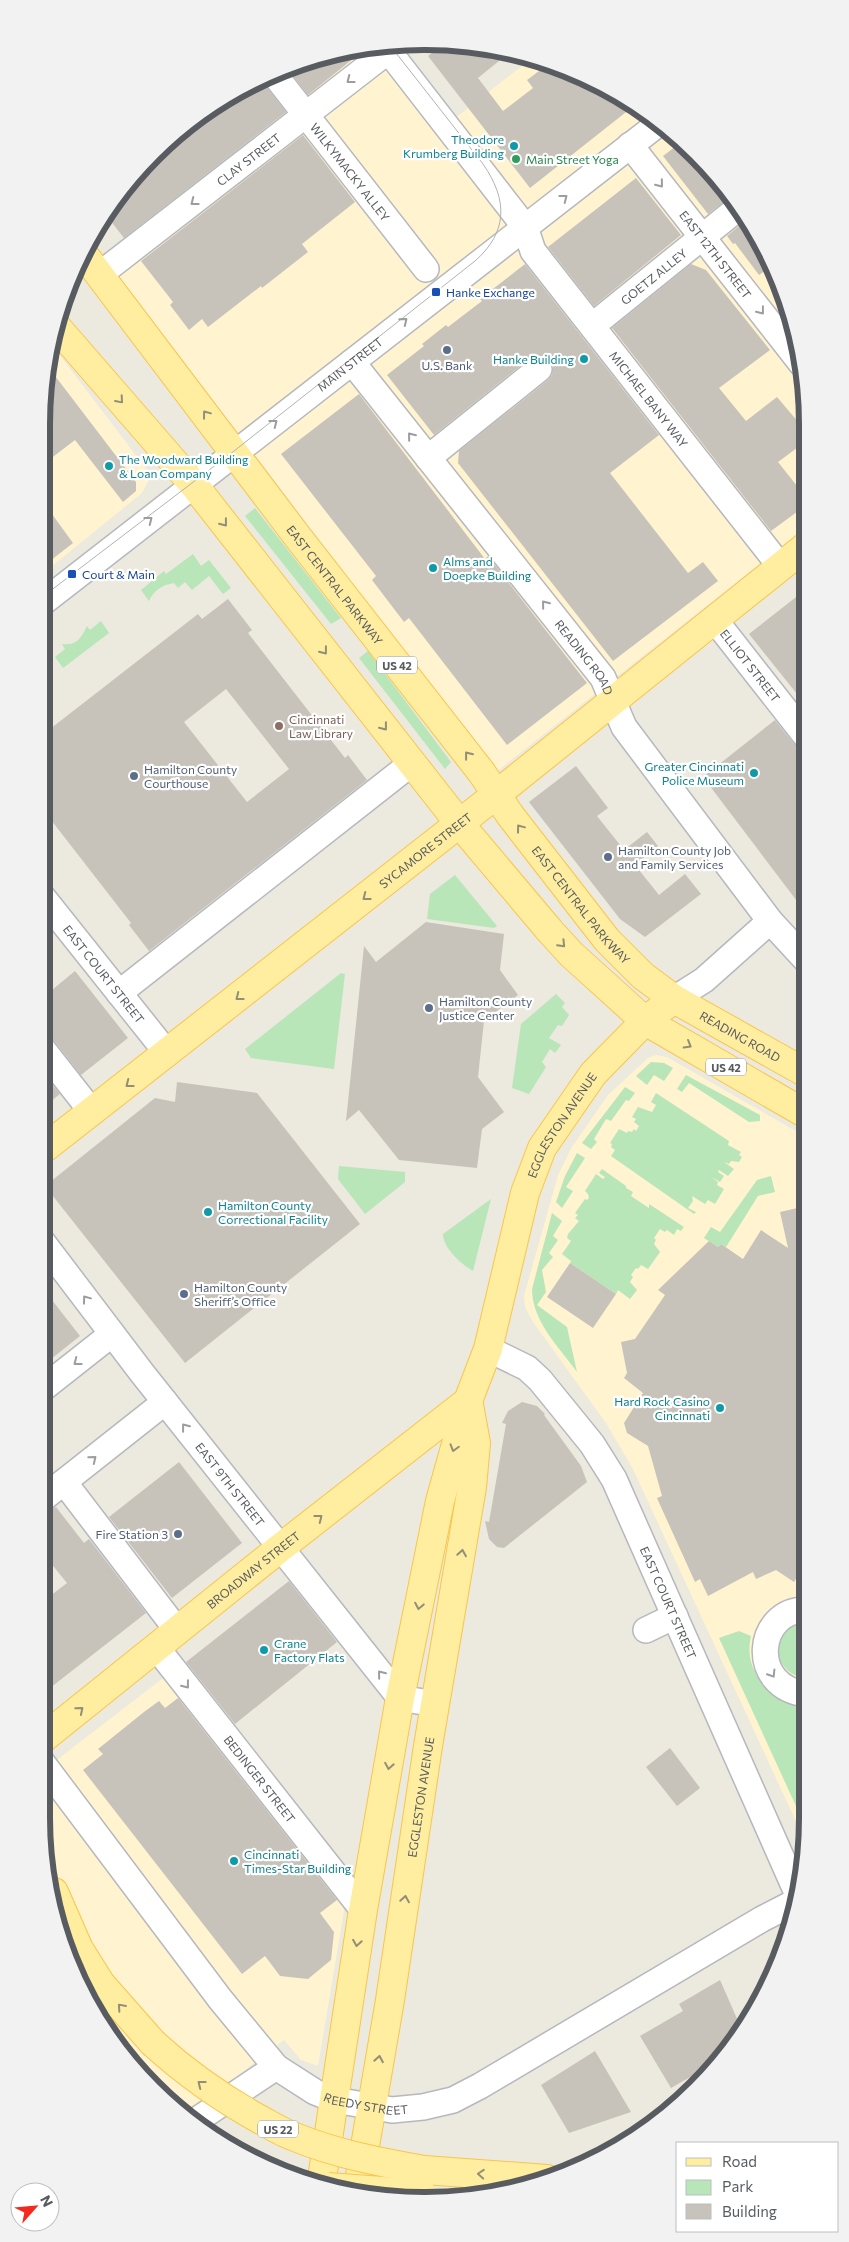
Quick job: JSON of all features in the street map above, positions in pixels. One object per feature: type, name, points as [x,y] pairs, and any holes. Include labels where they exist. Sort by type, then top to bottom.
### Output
[{"type":"main road","name":"EAST CENTRAL PARKWAY","points":[[88,261],[297,536],[470,757],[510,815],[607,940],[643,976],[674,1000]]},
{"type":"main road","name":"US 42","points":[[62,334],[194,485],[459,823],[550,932],[618,998],[645,1021],[799,1110]]},
{"type":"main road","name":"SYCAMORE STREET","points":[[50,1144],[497,794],[799,552]]},
{"type":"main road","name":"EGGLESTON AVENUE","points":[[322,2177],[363,1910],[400,1698],[440,1501],[468,1401],[488,1349],[525,1193],[542,1148],[593,1074],[645,1021],[674,1000]]},
{"type":"main road","name":"READING ROAD","points":[[674,1000],[799,1069]]},
{"type":"main road","name":"EGGLESTON AVENUE","points":[[357,2186],[390,2000],[472,1487],[476,1443],[468,1401]]},
{"type":"main road","name":"BROADWAY STREET","points":[[50,1733],[280,1548],[468,1401]]},
{"type":"main road","name":"US 22","points":[[62,1910],[79,1949],[102,1984],[154,2043],[207,2088],[226,2101],[294,2137],[343,2153],[427,2187]]},
{"type":"main road","name":"US 22","points":[[364,2187],[427,2187],[512,2181]]},
{"type":"street","points":[[393,52],[525,228]]},
{"type":"street","name":"CLAY STREET","points":[[99,275],[305,115],[381,53]]},
{"type":"street","name":"WILKYMACKY ALLEY","points":[[279,80],[426,269]]},
{"type":"street","name":"MAIN STREET","points":[[50,597],[653,128]]},
{"type":"street","name":"EAST 12TH STREET","points":[[630,146],[792,352]]},
{"type":"street","name":"GOETZ ALLEY","points":[[592,326],[733,213]]},
{"type":"street","name":"MICHAEL BANY WAY","points":[[525,228],[533,251],[780,566]]},
{"type":"street","name":"READING ROAD","points":[[352,362],[603,678],[624,727],[770,921],[799,952]]},
{"type":"street","points":[[428,458],[539,369]]},
{"type":"street","name":"ELLIOT STREET","points":[[714,619],[799,728]]},
{"type":"street","points":[[119,993],[412,763]]},
{"type":"street","name":"EAST COURT STREET","points":[[50,908],[167,1053]]},
{"type":"street","name":"EGGLESTON AVENUE","points":[[674,1000],[704,980],[770,921]]},
{"type":"street","points":[[50,1058],[92,1112]]},
{"type":"street","name":"EAST 9TH STREET","points":[[50,1252],[165,1402],[400,1698]]},
{"type":"street","points":[[50,1383],[112,1334]]},
{"type":"street","name":"EAST COURT STREET","points":[[488,1349],[528,1368],[592,1444],[614,1479],[793,1884]]},
{"type":"street","points":[[50,1493],[165,1402]]},
{"type":"street","points":[[64,1482],[178,1630]]},
{"type":"street","points":[[799,1612],[789,1614],[777,1622],[769,1633],[765,1647],[766,1661],[771,1674],[780,1685],[793,1692],[799,1693]]},
{"type":"street","points":[[646,1630],[675,1616]]},
{"type":"street","name":"BEDINGER STREET","points":[[156,1647],[363,1910]]},
{"type":"street","points":[[400,1698],[436,1704]]},
{"type":"street","name":"REEDY STREET","points":[[50,1774],[220,1999],[276,2067],[314,2092],[335,2100],[371,2107],[392,2110],[423,2108],[453,2100],[788,1906]]},
{"type":"street","points":[[201,2118],[276,2067]]},
{"type":"shaded area","points":[[382,52],[445,126],[524,64],[568,79],[612,100],[633,113],[671,143],[706,178],[736,216],[749,237],[770,281],[786,328],[792,351],[798,400],[799,533],[496,772],[115,271],[312,117],[282,79],[328,63],[376,53]]},
{"type":"shaded area","points":[[57,351],[151,475],[142,493],[50,568],[50,424],[53,376]]},
{"type":"shaded area","name":"Hard Rock Casino Cincinnati","points":[[656,1055],[667,1057],[799,1133],[799,1827],[633,1469],[606,1423],[533,1322],[525,1307],[524,1296],[558,1175],[572,1147],[608,1095],[648,1058]]},
{"type":"shaded area","points":[[171,1672],[346,1899],[318,2066],[301,2060],[284,2040],[192,2111],[143,2064],[113,2026],[100,2005],[70,1938],[57,1891],[53,1866],[50,1818],[50,1765]]},
{"type":"green space","points":[[255,508],[341,618],[331,624],[245,516]]},
{"type":"green space","points":[[193,554],[201,566],[209,560],[231,588],[223,594],[209,576],[192,590],[185,582],[178,588],[174,583],[166,585],[156,591],[149,601],[141,590],[164,571],[166,574]]},
{"type":"green space","points":[[101,621],[109,633],[63,668],[55,657],[65,649],[62,644],[75,642],[87,626],[90,630]]},
{"type":"green space","points":[[368,651],[451,762],[445,769],[359,658]]},
{"type":"green space","points":[[455,875],[497,926],[494,928],[427,919],[430,894]]},
{"type":"green space","points":[[341,973],[345,974],[334,1069],[251,1058],[245,1049]]},
{"type":"green space","points":[[556,994],[565,1003],[562,1007],[569,1015],[562,1026],[558,1025],[549,1038],[561,1045],[555,1053],[550,1049],[542,1062],[546,1067],[529,1094],[512,1088],[521,1024]]},
{"type":"green space","points":[[651,1062],[664,1063],[673,1068],[664,1081],[654,1075],[647,1085],[636,1076]]},
{"type":"green space","points":[[686,1075],[760,1115],[760,1121],[749,1122],[689,1083],[682,1092],[677,1089]]},
{"type":"green space","points":[[625,1087],[635,1093],[629,1101],[626,1100],[611,1121],[606,1119],[594,1139],[597,1142],[591,1149],[582,1143]]},
{"type":"green space","points":[[656,1093],[729,1141],[728,1145],[741,1152],[739,1155],[742,1157],[739,1162],[731,1161],[729,1164],[724,1162],[734,1169],[728,1176],[719,1170],[718,1172],[724,1176],[720,1182],[711,1177],[718,1182],[717,1185],[724,1189],[715,1204],[708,1200],[705,1204],[692,1196],[693,1201],[688,1208],[696,1212],[694,1214],[611,1156],[615,1150],[611,1147],[612,1144],[610,1143],[619,1129],[627,1133],[628,1131],[632,1132],[634,1129],[636,1131],[639,1126],[634,1122],[636,1119],[632,1117],[638,1107],[652,1112],[656,1105],[651,1102]]},
{"type":"green space","points":[[577,1153],[585,1158],[566,1187],[573,1191],[562,1208],[556,1202],[565,1176]]},
{"type":"green space","points":[[339,1166],[405,1172],[405,1182],[365,1214],[338,1179]]},
{"type":"green space","points":[[602,1169],[633,1192],[631,1196],[649,1208],[649,1204],[684,1227],[681,1231],[677,1229],[674,1235],[667,1230],[665,1232],[660,1229],[654,1238],[656,1240],[654,1244],[660,1252],[648,1269],[641,1265],[631,1275],[633,1277],[630,1282],[637,1290],[630,1299],[618,1290],[616,1294],[570,1263],[571,1261],[562,1254],[571,1241],[567,1238],[568,1234],[579,1221],[575,1218],[578,1215],[575,1213],[585,1199],[589,1198],[585,1191],[596,1174],[603,1179],[605,1177],[599,1173]]},
{"type":"green space","points":[[771,1176],[775,1192],[758,1196],[726,1247],[721,1244],[718,1247],[704,1238],[711,1227],[720,1232],[757,1180]]},
{"type":"green space","points":[[491,1199],[473,1271],[458,1260],[449,1250],[443,1234]]},
{"type":"green space","points":[[552,1213],[562,1221],[553,1236],[558,1240],[549,1253],[553,1257],[542,1270],[546,1292],[537,1305],[567,1327],[577,1372],[541,1323],[533,1301],[532,1289]]},
{"type":"green space","points":[[799,1623],[799,1677],[785,1668],[780,1660],[778,1650],[780,1640],[785,1632]]},
{"type":"green space","points":[[739,1631],[751,1636],[749,1650],[751,1663],[756,1674],[772,1692],[799,1705],[799,1813],[719,1638]]},
{"type":"building","points":[[435,50],[473,53],[502,58],[478,78],[503,111],[533,88],[527,80],[542,69],[590,89],[628,110],[530,188],[428,56]]},
{"type":"building","points":[[356,56],[308,95],[292,75]]},
{"type":"building","points":[[266,86],[286,112],[124,238],[110,220],[113,216],[143,178],[192,131],[237,100]]},
{"type":"building","points":[[303,135],[355,202],[302,244],[308,252],[262,288],[261,286],[208,327],[202,319],[189,330],[170,305],[173,302],[141,261]]},
{"type":"building","points":[[675,147],[706,178],[725,201],[708,214],[663,156]]},
{"type":"building","points":[[636,178],[681,235],[594,306],[548,247]]},
{"type":"building","points":[[741,224],[765,271],[759,275],[735,243],[733,244],[727,236]]},
{"type":"building","points":[[525,264],[659,435],[610,473],[688,573],[703,562],[718,581],[613,661],[458,463],[459,451],[548,380],[552,375],[553,367],[550,360],[544,355],[536,355],[530,358],[434,435],[387,375],[424,346],[422,344],[482,301],[480,299]]},
{"type":"building","points":[[691,264],[706,270],[770,350],[719,388],[746,421],[777,397],[799,423],[799,446],[778,462],[799,488],[799,510],[771,531],[612,328]]},
{"type":"building","points":[[53,374],[136,482],[136,491],[123,502],[75,440],[50,459]]},
{"type":"building","name":"Alms and Doepke Building","points":[[359,394],[485,559],[488,556],[587,683],[507,745],[409,618],[404,622],[372,580],[376,576],[281,454]]},
{"type":"building","points":[[50,511],[73,543],[50,561]]},
{"type":"building","points":[[799,595],[799,696],[749,634]]},
{"type":"building","name":"Hamilton County Courthouse","points":[[228,599],[252,630],[248,633],[345,758],[348,755],[367,780],[149,951],[129,925],[131,923],[50,819],[50,729],[198,614],[202,619]],"holes":[[[226,689],[289,769],[247,802],[184,722]]]},
{"type":"building","points":[[775,720],[794,744],[799,746],[799,904],[703,777]]},
{"type":"building","name":"Hamilton County Job and Family Services","points":[[576,766],[608,808],[597,816],[624,850],[647,832],[658,846],[635,865],[659,895],[685,874],[701,894],[645,937],[620,919],[529,802]]},
{"type":"building","name":"Hamilton County Justice Center","points":[[426,922],[504,934],[500,970],[518,995],[484,1021],[478,1077],[504,1112],[482,1129],[477,1168],[399,1160],[359,1110],[346,1121],[364,946],[376,962]]},
{"type":"building","points":[[75,971],[128,1038],[81,1075],[50,1037],[50,992]]},
{"type":"building","points":[[50,1082],[60,1094],[50,1102]]},
{"type":"building","name":"Hamilton County Correctional Facility","points":[[177,1082],[257,1093],[360,1224],[185,1363],[50,1192],[50,1182],[155,1098],[175,1102]]},
{"type":"building","name":"Hard Rock Casino Cincinnati","points":[[799,1208],[799,1574],[794,1582],[776,1570],[756,1579],[753,1572],[708,1596],[700,1579],[695,1582],[657,1498],[662,1496],[648,1446],[627,1433],[624,1423],[643,1393],[624,1378],[627,1373],[621,1342],[635,1339],[665,1295],[658,1290],[709,1241],[718,1247],[721,1244],[743,1259],[761,1230],[788,1248],[780,1212]]},
{"type":"building","points":[[570,1263],[616,1294],[593,1328],[547,1297]]},
{"type":"building","points":[[50,1298],[80,1336],[50,1360]]},
{"type":"building","points":[[522,1402],[537,1406],[545,1414],[581,1466],[587,1482],[504,1548],[497,1547],[489,1539],[485,1521],[489,1522],[506,1424],[502,1423],[508,1411]]},
{"type":"building","name":"Fire Station 3","points":[[179,1462],[242,1543],[172,1598],[109,1517]]},
{"type":"building","points":[[56,1507],[84,1543],[89,1539],[146,1613],[50,1688],[50,1596],[67,1583],[50,1562],[50,1510]]},
{"type":"building","name":"Crane Factory Flats","points":[[289,1581],[337,1642],[235,1724],[186,1662]]},
{"type":"building","name":"Cincinnati Times-Star Building","points":[[178,1698],[337,1900],[320,1913],[334,1932],[331,1960],[308,1979],[280,1976],[265,1956],[242,1974],[83,1770],[103,1754],[98,1749],[144,1712],[159,1701],[165,1708]]},
{"type":"building","points":[[670,1748],[700,1788],[677,1806],[646,1767]]},
{"type":"building","points":[[720,1980],[738,2022],[722,2045],[698,2073],[671,2088],[640,2036],[683,2011],[679,2004]]},
{"type":"building","points":[[595,2051],[631,2112],[569,2133],[541,2085]]},
{"type":"tram line","points":[[50,591],[234,451],[475,261],[494,239],[501,215],[497,190],[491,177],[483,164],[395,51]]},
{"type":"place","name":"Theodore Krumberg Building","points":[[514,146]]},
{"type":"place","name":"Main Street Yoga","points":[[516,159]]},
{"type":"place","name":"Hanke Exchange","points":[[436,292]]},
{"type":"place","name":"U.S. Bank","points":[[447,350]]},
{"type":"place","name":"Hanke Building","points":[[584,359]]},
{"type":"place","name":"The Woodward Building & Loan Company","points":[[109,466]]},
{"type":"place","name":"Alms and Doepke Building","points":[[433,568]]},
{"type":"place","name":"Court & Main","points":[[72,574]]},
{"type":"place","name":"Cincinnati Law Library","points":[[279,726]]},
{"type":"place","name":"Greater Cincinnati Police Museum","points":[[754,773]]},
{"type":"place","name":"Hamilton County Courthouse","points":[[134,776]]},
{"type":"place","name":"Hamilton County Job and Family Services","points":[[608,857]]},
{"type":"place","name":"Hamilton County Justice Center","points":[[429,1008]]},
{"type":"place","name":"Hamilton County Correctional Facility","points":[[208,1212]]},
{"type":"place","name":"Hamilton County Sheriff’s Office","points":[[184,1294]]},
{"type":"place","name":"Hard Rock Casino Cincinnati","points":[[720,1408]]},
{"type":"place","name":"Fire Station 3","points":[[178,1534]]},
{"type":"place","name":"Crane Factory Flats","points":[[264,1650]]},
{"type":"place","name":"Cincinnati Times-Star Building","points":[[234,1861]]}]
